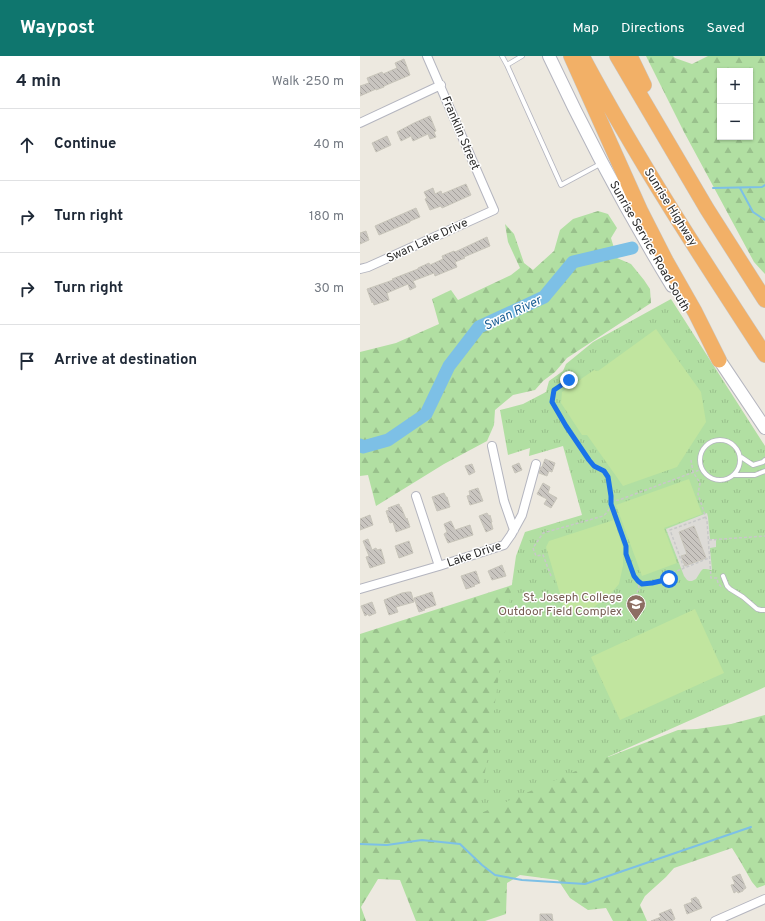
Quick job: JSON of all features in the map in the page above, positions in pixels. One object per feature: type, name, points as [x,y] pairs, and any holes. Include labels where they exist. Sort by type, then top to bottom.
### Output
[{"type":"highway","points":[[571,56],[641,212],[719,360]]},
{"type":"highway","name":"Sunrise Highway","points":[[582,56],[625,133],[765,355]]},
{"type":"highway","points":[[617,56],[735,254],[765,300]]},
{"type":"highway","points":[[630,56],[678,160]]},
{"type":"main road","name":"Sunrise Service Road South","points":[[549,56],[602,163],[657,260],[719,360],[765,428]]},
{"type":"street","name":"Franklin Street","points":[[427,56],[441,85],[494,210]]},
{"type":"street","points":[[360,123],[441,85]]},
{"type":"street","name":"Swan Lake Drive","points":[[360,269],[368,267],[494,210]]},
{"type":"street","points":[[492,446],[504,501],[514,530]]},
{"type":"street","name":"Lake Drive","points":[[360,590],[504,545],[522,515],[536,464]]},
{"type":"street","points":[[416,496],[439,566]]},
{"type":"street","points":[[715,921],[765,899]]},
{"type":"lane","points":[[502,56],[561,185],[602,163]]},
{"type":"lane","points":[[507,65],[522,56]]},
{"type":"lane","points":[[722,439],[735,445],[739,451],[740,457],[738,470],[728,479],[722,480],[715,480],[704,473],[699,460],[700,453],[709,442],[722,439]]},
{"type":"lane","points":[[740,457],[753,465],[765,460]]},
{"type":"lane","points":[[734,475],[755,475],[765,471]]},
{"type":"lane","points":[[723,576],[727,586],[730,589],[743,597],[757,609],[765,610]]},
{"type":"path","points":[[551,576],[543,555],[536,556],[533,548],[543,533],[603,516],[607,513],[611,504],[608,477],[604,471],[594,466],[589,460],[552,402],[554,390],[569,380]]},
{"type":"path","points":[[690,460],[693,472],[700,483],[698,494],[707,521],[711,578],[717,578],[721,588],[727,593]]},
{"type":"path","points":[[611,501],[620,500],[702,468]]},
{"type":"path","points":[[611,504],[626,546],[626,554],[634,576],[642,584],[669,579],[672,573],[709,558]]},
{"type":"path","points":[[684,568],[670,530],[706,517]]},
{"type":"path","points":[[708,541],[765,536]]},
{"type":"path","points":[[635,597],[639,588],[638,581]]},
{"type":"green space","points":[[646,56],[673,56],[692,64],[708,56],[765,56],[765,274],[754,262],[684,132]]},
{"type":"green space","points":[[598,211],[608,214],[617,228],[611,238],[617,258],[631,264],[644,280],[650,289],[651,303],[567,358],[555,372],[543,381],[535,390],[513,395],[495,410],[494,425],[487,441],[444,464],[376,506],[368,475],[360,476],[360,352],[396,343],[439,324],[432,299],[451,290],[458,300],[511,275],[520,268],[508,242],[505,224],[514,234],[524,263],[533,270],[554,251],[560,230],[573,219]]},
{"type":"green space","name":"St. Joseph College Outdoor Field Complex","points":[[671,299],[765,446],[765,687],[479,814],[516,556],[525,532],[582,515],[563,446],[529,456],[530,448],[508,455],[500,410],[523,404],[546,392],[549,381],[563,371],[566,364],[593,342]]},
{"type":"green space","points":[[656,329],[701,392],[706,422],[677,467],[623,486],[587,435],[582,435],[561,403],[562,392],[594,370],[598,371]]},
{"type":"green space","points":[[689,479],[702,514],[664,528],[677,563],[642,576],[616,505]]},
{"type":"green space","points":[[614,520],[623,548],[623,566],[619,584],[608,597],[594,607],[566,614],[546,547],[549,541]]},
{"type":"green space","points":[[512,585],[608,757],[678,730],[731,724],[765,715],[765,885],[757,888],[732,848],[674,868],[645,896],[640,905],[647,921],[613,921],[606,908],[588,910],[570,898],[558,880],[520,875],[507,883],[506,914],[485,921],[416,921],[400,880],[378,879],[361,907],[366,921],[360,921],[360,634]]},
{"type":"green space","points":[[695,609],[724,673],[620,720],[591,657]]},
{"type":"shaded area","points":[[707,513],[710,539],[716,540],[716,547],[710,548],[712,570],[703,569],[696,579],[689,581],[684,576],[666,529]]},
{"type":"building","points":[[404,59],[410,75],[360,96],[360,86],[369,83],[367,78],[382,72],[383,74],[397,68],[395,63]]},
{"type":"building","points":[[430,116],[436,131],[434,132],[436,137],[430,139],[428,134],[413,141],[411,136],[401,141],[397,132]]},
{"type":"building","points":[[387,136],[391,145],[376,152],[372,143]]},
{"type":"building","points":[[466,184],[471,195],[442,208],[441,206],[430,210],[425,199],[427,198],[424,192],[433,188],[435,194],[441,191],[442,194]]},
{"type":"building","points":[[416,208],[420,217],[379,235],[375,226]]},
{"type":"building","points":[[366,231],[369,240],[360,244],[360,233]]},
{"type":"building","points":[[487,237],[490,246],[455,262],[457,267],[435,276],[434,273],[413,281],[416,287],[410,290],[408,284],[387,293],[389,300],[374,305],[373,302],[372,303],[367,289],[393,280],[392,279],[429,263],[430,265],[443,259],[442,256],[454,251],[455,252]]},
{"type":"building","points":[[545,459],[555,463],[552,472],[549,471],[547,476],[539,473]]},
{"type":"building","points":[[519,463],[522,470],[515,473],[512,466]]},
{"type":"building","points":[[472,464],[475,472],[469,475],[465,466]]},
{"type":"building","points":[[543,483],[550,487],[548,493],[557,498],[551,508],[544,504],[547,499],[537,494]]},
{"type":"building","points":[[478,488],[483,501],[470,505],[467,496],[470,495],[469,491]]},
{"type":"building","points":[[444,493],[450,507],[437,511],[432,497]]},
{"type":"building","points":[[399,504],[410,527],[396,532],[393,522],[390,523],[386,511],[389,510],[388,508]]},
{"type":"building","points":[[487,513],[489,516],[490,515],[493,529],[486,532],[479,516]]},
{"type":"building","points":[[370,515],[373,525],[360,530],[360,519]]},
{"type":"building","points":[[451,521],[455,530],[470,525],[473,535],[448,543],[444,534],[447,532],[444,524]]},
{"type":"building","points":[[694,526],[706,558],[685,566],[681,556],[687,554],[679,532]]},
{"type":"building","points":[[368,539],[372,550],[376,548],[377,550],[381,549],[385,563],[370,568],[366,557],[369,556],[363,541]]},
{"type":"building","points":[[409,541],[413,553],[399,558],[395,546]]},
{"type":"building","points":[[502,565],[506,576],[492,580],[488,571]]},
{"type":"building","points":[[476,571],[480,583],[466,589],[461,576]]},
{"type":"building","points":[[411,592],[414,602],[396,607],[398,612],[389,615],[384,600]]},
{"type":"building","points":[[432,592],[436,605],[419,612],[414,598]]},
{"type":"building","points":[[372,602],[376,613],[365,616],[361,606]]},
{"type":"building","points":[[740,874],[746,888],[743,891],[738,893],[737,891],[734,893],[731,885],[735,884],[732,877]]},
{"type":"building","points":[[696,897],[702,908],[687,914],[684,905],[692,902],[691,899]]},
{"type":"building","points":[[671,909],[675,919],[672,921],[651,921],[661,917],[659,914]]},
{"type":"building","points":[[540,914],[552,914],[553,921],[540,921]]},
{"type":"waterway","name":"Swan River","points":[[713,188],[762,187],[765,185]]},
{"type":"waterway","points":[[740,188],[753,212],[765,220]]},
{"type":"waterway","name":"Swan River","points":[[360,445],[363,447],[388,440],[426,414],[449,366],[479,327],[544,297],[573,262],[632,248]]},
{"type":"waterway","points":[[360,844],[387,845],[422,840],[460,844],[495,875],[522,880],[585,884],[751,827]]},
{"type":"place","name":"St. Joseph College Outdoor Field Complex","points":[[636,621]]},
{"type":"route","points":[[569,380],[554,390],[552,402],[589,460],[594,466],[604,471],[608,477],[611,504],[626,546],[626,554],[634,576],[642,584],[669,579]]}]
